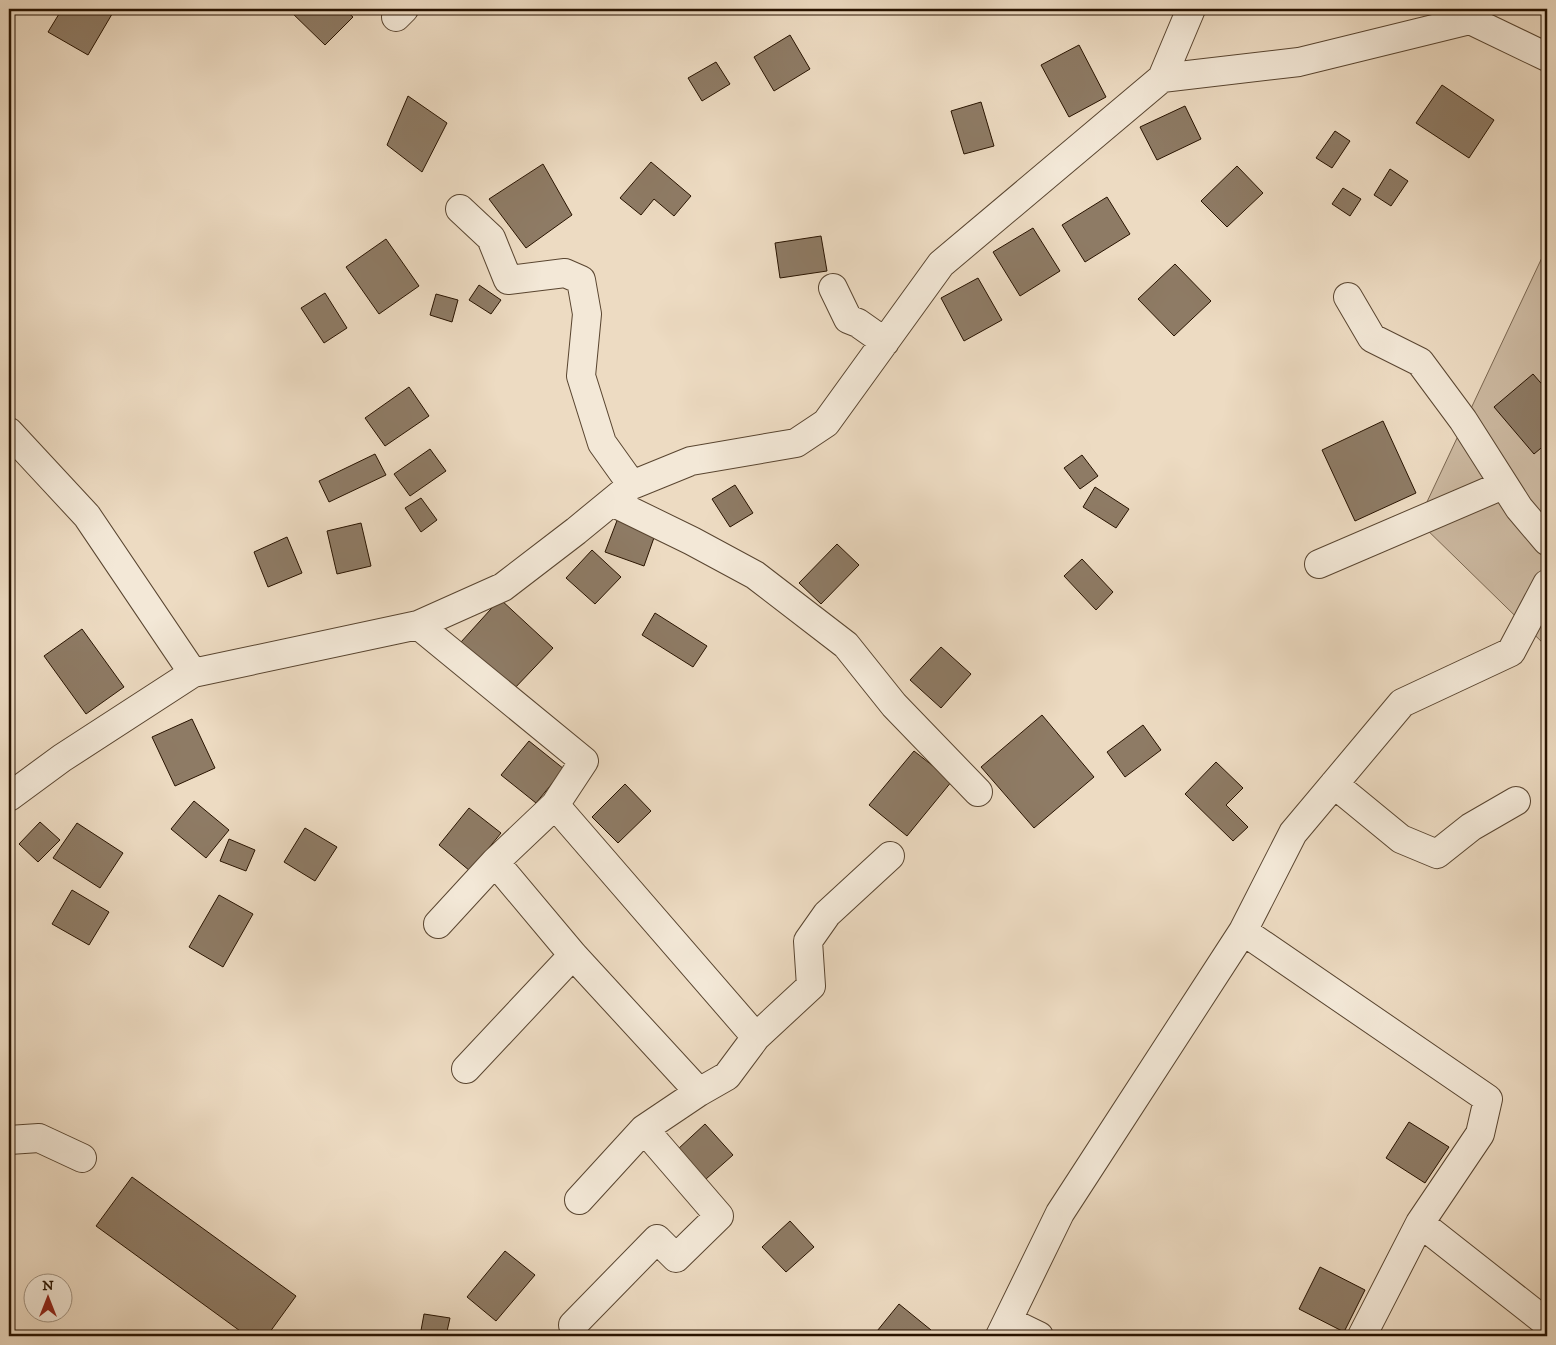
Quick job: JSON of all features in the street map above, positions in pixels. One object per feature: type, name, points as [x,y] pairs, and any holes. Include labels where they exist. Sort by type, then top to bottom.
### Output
[{"type":"street","points":[[9,797],[62,758],[193,673],[418,625],[503,586],[632,485],[691,462],[796,443],[826,423],[941,264],[1162,78],[1191,9]]},
{"type":"street","points":[[1162,78],[1299,62],[1463,14],[1547,57]]},
{"type":"street","points":[[460,209],[491,238],[508,280],[564,273],[581,280],[587,314],[581,376],[602,443],[632,485]]},
{"type":"street","points":[[833,288],[848,319],[858,323],[884,342]]},
{"type":"street","points":[[1348,297],[1372,338],[1420,362],[1463,420],[1519,508],[1547,541]]},
{"type":"street","points":[[9,432],[87,516],[193,673]]},
{"type":"street","points":[[1319,564],[1503,485]]},
{"type":"street","points":[[612,502],[692,541],[755,575],[846,645],[894,705],[978,792]]},
{"type":"street","points":[[1039,1336],[1004,1328],[1060,1213],[1243,931],[1293,833],[1402,704],[1511,652],[1547,584]]},
{"type":"street","points":[[418,625],[584,761],[555,805],[495,862],[438,924]]},
{"type":"street","points":[[1334,784],[1401,839],[1437,854],[1471,827],[1516,800]]},
{"type":"street","points":[[555,805],[756,1037]]},
{"type":"street","points":[[579,1200],[644,1129],[699,1092],[727,1076],[756,1037],[811,986],[808,941],[827,914],[890,856]]},
{"type":"street","points":[[495,862],[573,955],[699,1092]]},
{"type":"street","points":[[1243,931],[1488,1098],[1480,1134],[1420,1223],[1362,1336]]},
{"type":"street","points":[[466,1069],[573,955]]},
{"type":"street","points":[[573,1325],[657,1239],[676,1258],[720,1216],[644,1129]]},
{"type":"street","points":[[9,1140],[39,1138],[82,1158]]},
{"type":"street","points":[[1420,1223],[1547,1323]]},
{"type":"shaded area","points":[[1547,247],[1547,647],[1418,521]]},
{"type":"building","points":[[62,9],[115,9],[88,55],[48,32]]},
{"type":"building","points":[[288,9],[344,9],[353,17],[325,45]]},
{"type":"building","points":[[790,35],[810,69],[774,91],[754,57]]},
{"type":"building","points":[[1079,45],[1106,97],[1069,117],[1041,65]]},
{"type":"building","points":[[716,62],[730,84],[702,101],[688,78]]},
{"type":"building","points":[[1442,85],[1494,120],[1469,158],[1416,123]]},
{"type":"building","points":[[408,96],[447,123],[422,172],[387,145]]},
{"type":"building","points":[[981,102],[994,146],[964,154],[951,111]]},
{"type":"building","points":[[1185,106],[1201,139],[1157,160],[1140,127]]},
{"type":"building","points":[[1335,131],[1350,141],[1332,168],[1316,158]]},
{"type":"building","points":[[651,162],[691,196],[674,216],[654,199],[641,215],[620,198]]},
{"type":"building","points":[[543,164],[572,215],[526,248],[489,199]]},
{"type":"building","points":[[1237,166],[1263,193],[1227,227],[1201,201]]},
{"type":"building","points":[[1390,169],[1408,181],[1391,206],[1374,195]]},
{"type":"building","points":[[1343,188],[1361,199],[1350,216],[1332,204]]},
{"type":"building","points":[[1107,197],[1130,234],[1085,262],[1062,225]]},
{"type":"building","points":[[1033,228],[1060,271],[1020,296],[993,252]]},
{"type":"building","points":[[821,236],[827,271],[780,278],[775,243]]},
{"type":"building","points":[[386,239],[419,286],[379,314],[346,267]]},
{"type":"building","points":[[1175,264],[1211,301],[1174,336],[1138,299]]},
{"type":"building","points":[[978,278],[1002,320],[964,341],[941,298]]},
{"type":"building","points":[[479,285],[501,300],[491,314],[469,300]]},
{"type":"building","points":[[325,293],[347,328],[324,343],[301,308]]},
{"type":"building","points":[[436,294],[458,300],[452,322],[430,315]]},
{"type":"building","points":[[1533,374],[1547,390],[1547,443],[1534,454],[1494,407]]},
{"type":"building","points":[[409,387],[429,416],[385,446],[365,418]]},
{"type":"building","points":[[1383,421],[1416,493],[1355,521],[1322,450]]},
{"type":"building","points":[[430,449],[446,471],[410,496],[394,474]]},
{"type":"building","points":[[375,454],[386,475],[329,502],[319,481]]},
{"type":"building","points":[[1082,455],[1098,476],[1080,489],[1064,468]]},
{"type":"building","points":[[735,485],[753,513],[730,527],[712,499]]},
{"type":"building","points":[[1095,487],[1129,509],[1116,528],[1083,507]]},
{"type":"building","points":[[421,498],[437,520],[421,532],[405,508]]},
{"type":"building","points":[[618,518],[656,532],[644,566],[605,552]]},
{"type":"building","points":[[361,523],[371,566],[337,574],[327,531]]},
{"type":"building","points":[[287,537],[302,573],[268,587],[254,552]]},
{"type":"building","points":[[837,544],[859,565],[821,604],[799,583]]},
{"type":"building","points":[[592,550],[621,577],[595,604],[566,578]]},
{"type":"building","points":[[1082,559],[1113,592],[1096,610],[1064,576]]},
{"type":"building","points":[[500,599],[553,648],[513,690],[461,642]]},
{"type":"building","points":[[655,613],[707,646],[693,667],[642,635]]},
{"type":"building","points":[[82,629],[124,687],[86,714],[44,656]]},
{"type":"building","points":[[941,647],[971,674],[941,708],[910,680]]},
{"type":"building","points":[[1042,715],[1094,777],[1034,828],[981,767]]},
{"type":"building","points":[[192,719],[215,768],[175,786],[152,737]]},
{"type":"building","points":[[1143,725],[1161,750],[1125,777],[1107,752]]},
{"type":"building","points":[[529,741],[564,769],[536,803],[501,775]]},
{"type":"building","points":[[914,751],[952,781],[907,836],[869,805]]},
{"type":"building","points":[[1216,762],[1243,788],[1226,805],[1248,827],[1233,841],[1185,794]]},
{"type":"building","points":[[625,784],[651,811],[618,843],[592,817]]},
{"type":"building","points":[[194,801],[229,830],[206,858],[171,829]]},
{"type":"building","points":[[469,808],[501,833],[470,871],[439,845]]},
{"type":"building","points":[[40,822],[60,840],[38,862],[19,844]]},
{"type":"building","points":[[77,823],[123,853],[100,888],[53,858]]},
{"type":"building","points":[[305,828],[337,847],[315,881],[284,862]]},
{"type":"building","points":[[229,839],[255,850],[246,871],[220,861]]},
{"type":"building","points":[[72,890],[109,912],[89,945],[52,924]]},
{"type":"building","points":[[219,895],[253,914],[223,967],[189,947]]},
{"type":"building","points":[[1409,1122],[1449,1147],[1425,1183],[1386,1158]]},
{"type":"building","points":[[705,1124],[733,1155],[706,1179],[678,1149]]},
{"type":"building","points":[[132,1177],[296,1296],[267,1336],[247,1336],[96,1226]]},
{"type":"building","points":[[790,1221],[814,1247],[786,1272],[762,1247]]},
{"type":"building","points":[[505,1251],[535,1275],[496,1321],[467,1297]]},
{"type":"building","points":[[1320,1267],[1365,1290],[1344,1332],[1299,1309]]},
{"type":"building","points":[[899,1304],[931,1330],[926,1336],[873,1336]]},
{"type":"building","points":[[424,1314],[450,1318],[446,1336],[420,1336]]}]
